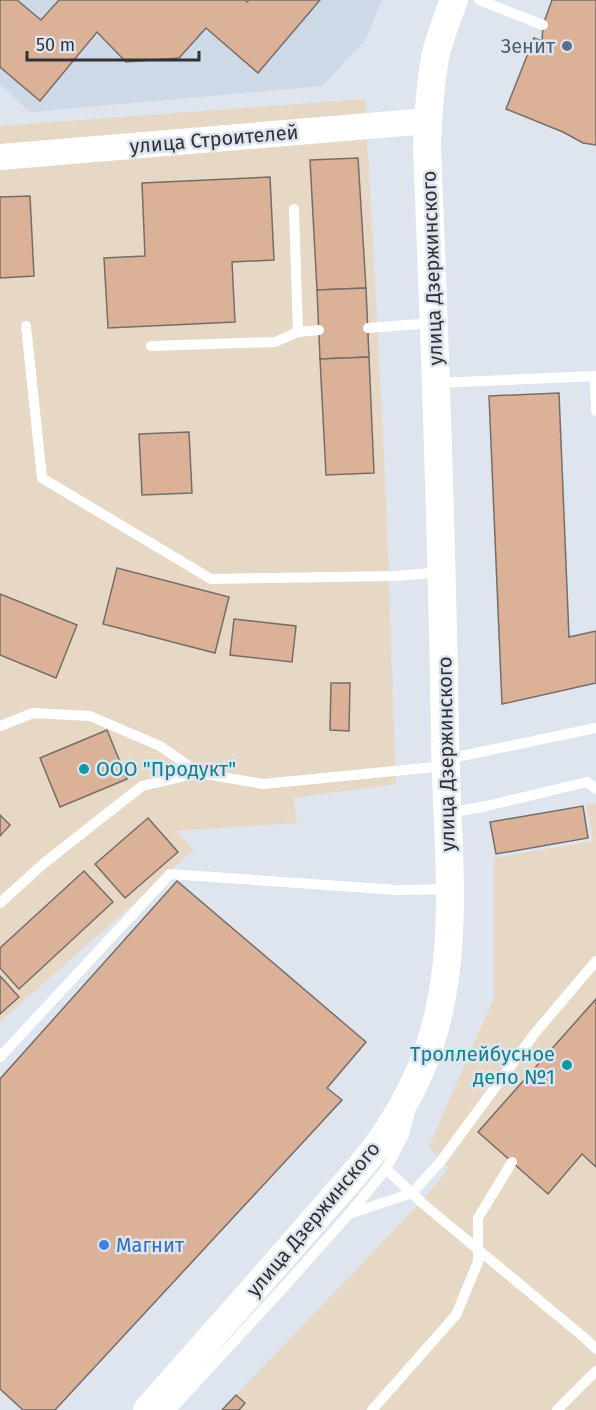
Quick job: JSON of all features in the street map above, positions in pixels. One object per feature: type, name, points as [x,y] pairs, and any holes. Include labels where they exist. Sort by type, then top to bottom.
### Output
[{"type":"main road","name":"улица Дзержинского","points":[[147,1410],[376,1147],[398,1115],[421,1069],[442,1000],[449,929],[448,813],[427,147],[435,59],[454,0]]},
{"type":"street","name":"улица Строителей","points":[[0,157],[428,121]]},
{"type":"lane","points":[[479,0],[543,25]]},
{"type":"lane","points":[[294,209],[298,332]]},
{"type":"lane","points":[[368,328],[434,323]]},
{"type":"lane","points":[[26,326],[42,478],[201,574],[211,579],[396,576],[442,572]]},
{"type":"lane","points":[[152,346],[275,342],[298,332],[319,330]]},
{"type":"lane","points":[[436,383],[595,376],[596,411]]},
{"type":"lane","points":[[0,726],[33,713],[90,716],[160,746],[199,773]]},
{"type":"lane","points":[[0,903],[43,864],[142,786],[199,773],[263,784],[445,763],[596,728]]},
{"type":"lane","points":[[448,813],[591,781],[596,789]]},
{"type":"lane","points":[[0,1057],[170,874],[398,890],[449,889]]},
{"type":"lane","points":[[349,1214],[412,1193],[441,1161],[535,1033],[596,961]]},
{"type":"lane","points":[[171,1410],[284,1287],[386,1169],[404,1135],[421,1069]]},
{"type":"lane","points":[[372,1410],[456,1315],[478,1262],[478,1218],[512,1162]]},
{"type":"lane","points":[[386,1169],[421,1202],[596,1349]]},
{"type":"lane","points":[[557,1410],[596,1371]]},
{"type":"shaded area","points":[[0,0],[382,0],[366,39],[322,86],[30,112],[0,85]]},
{"type":"shaded area","points":[[365,99],[385,474],[396,784],[293,798],[297,823],[176,831],[194,850],[0,1022],[0,126]]},
{"type":"shaded area","name":"Троллейбусное депо №1","points":[[595,803],[596,1410],[239,1410],[245,1403],[236,1395],[421,1202],[449,1168],[429,1146],[494,998],[494,858],[593,841],[586,805]]},
{"type":"building","points":[[0,0],[17,0],[41,20],[59,0],[246,0],[247,2],[249,0],[320,0],[258,73],[206,28],[179,58],[126,62],[97,32],[40,101],[0,67]]},
{"type":"building","points":[[552,0],[596,0],[596,145],[583,143],[563,132],[506,109],[534,38],[542,41],[543,25]]},
{"type":"building","points":[[358,158],[366,288],[317,290],[310,160]]},
{"type":"building","points":[[270,177],[274,260],[232,262],[235,322],[108,328],[104,258],[145,256],[142,183]]},
{"type":"building","points":[[30,196],[34,276],[0,278],[0,197]]},
{"type":"building","points":[[366,288],[369,357],[320,359],[317,290]]},
{"type":"building","points":[[369,357],[374,473],[326,475],[320,359]]},
{"type":"building","points":[[559,393],[569,637],[596,631],[596,683],[502,704],[489,396]]},
{"type":"building","points":[[189,432],[192,493],[142,495],[139,434]]},
{"type":"building","points":[[117,568],[229,597],[215,653],[103,624]]},
{"type":"building","points":[[0,594],[77,625],[56,678],[0,655]]},
{"type":"building","points":[[234,619],[296,626],[292,662],[230,655]]},
{"type":"building","points":[[331,683],[350,683],[349,731],[330,730]]},
{"type":"building","name":"ООО \"Продукт\"","points":[[107,730],[127,779],[60,807],[40,758]]},
{"type":"building","points":[[583,806],[588,838],[496,854],[490,822]]},
{"type":"building","points":[[0,815],[10,825],[0,836]]},
{"type":"building","points":[[148,818],[178,852],[125,898],[95,864]]},
{"type":"building","points":[[84,871],[113,902],[19,989],[0,968],[0,948]]},
{"type":"building","name":"Магнит","points":[[177,881],[366,1042],[327,1088],[342,1100],[55,1410],[23,1410],[0,1389],[0,1079]]},
{"type":"building","points":[[0,976],[19,997],[0,1014]]},
{"type":"building","name":"Троллейбусное депо №1","points":[[596,999],[596,1167],[582,1154],[548,1194],[478,1132]]},
{"type":"building","points":[[236,1395],[245,1403],[239,1410],[222,1410]]},
{"type":"place","name":"Зенит","points":[[567,46]]},
{"type":"place","name":"ООО \"Продукт\"","points":[[84,769]]},
{"type":"place","name":"Троллейбусное депо №1","points":[[567,1065]]},
{"type":"place","name":"Магнит","points":[[104,1245]]}]
